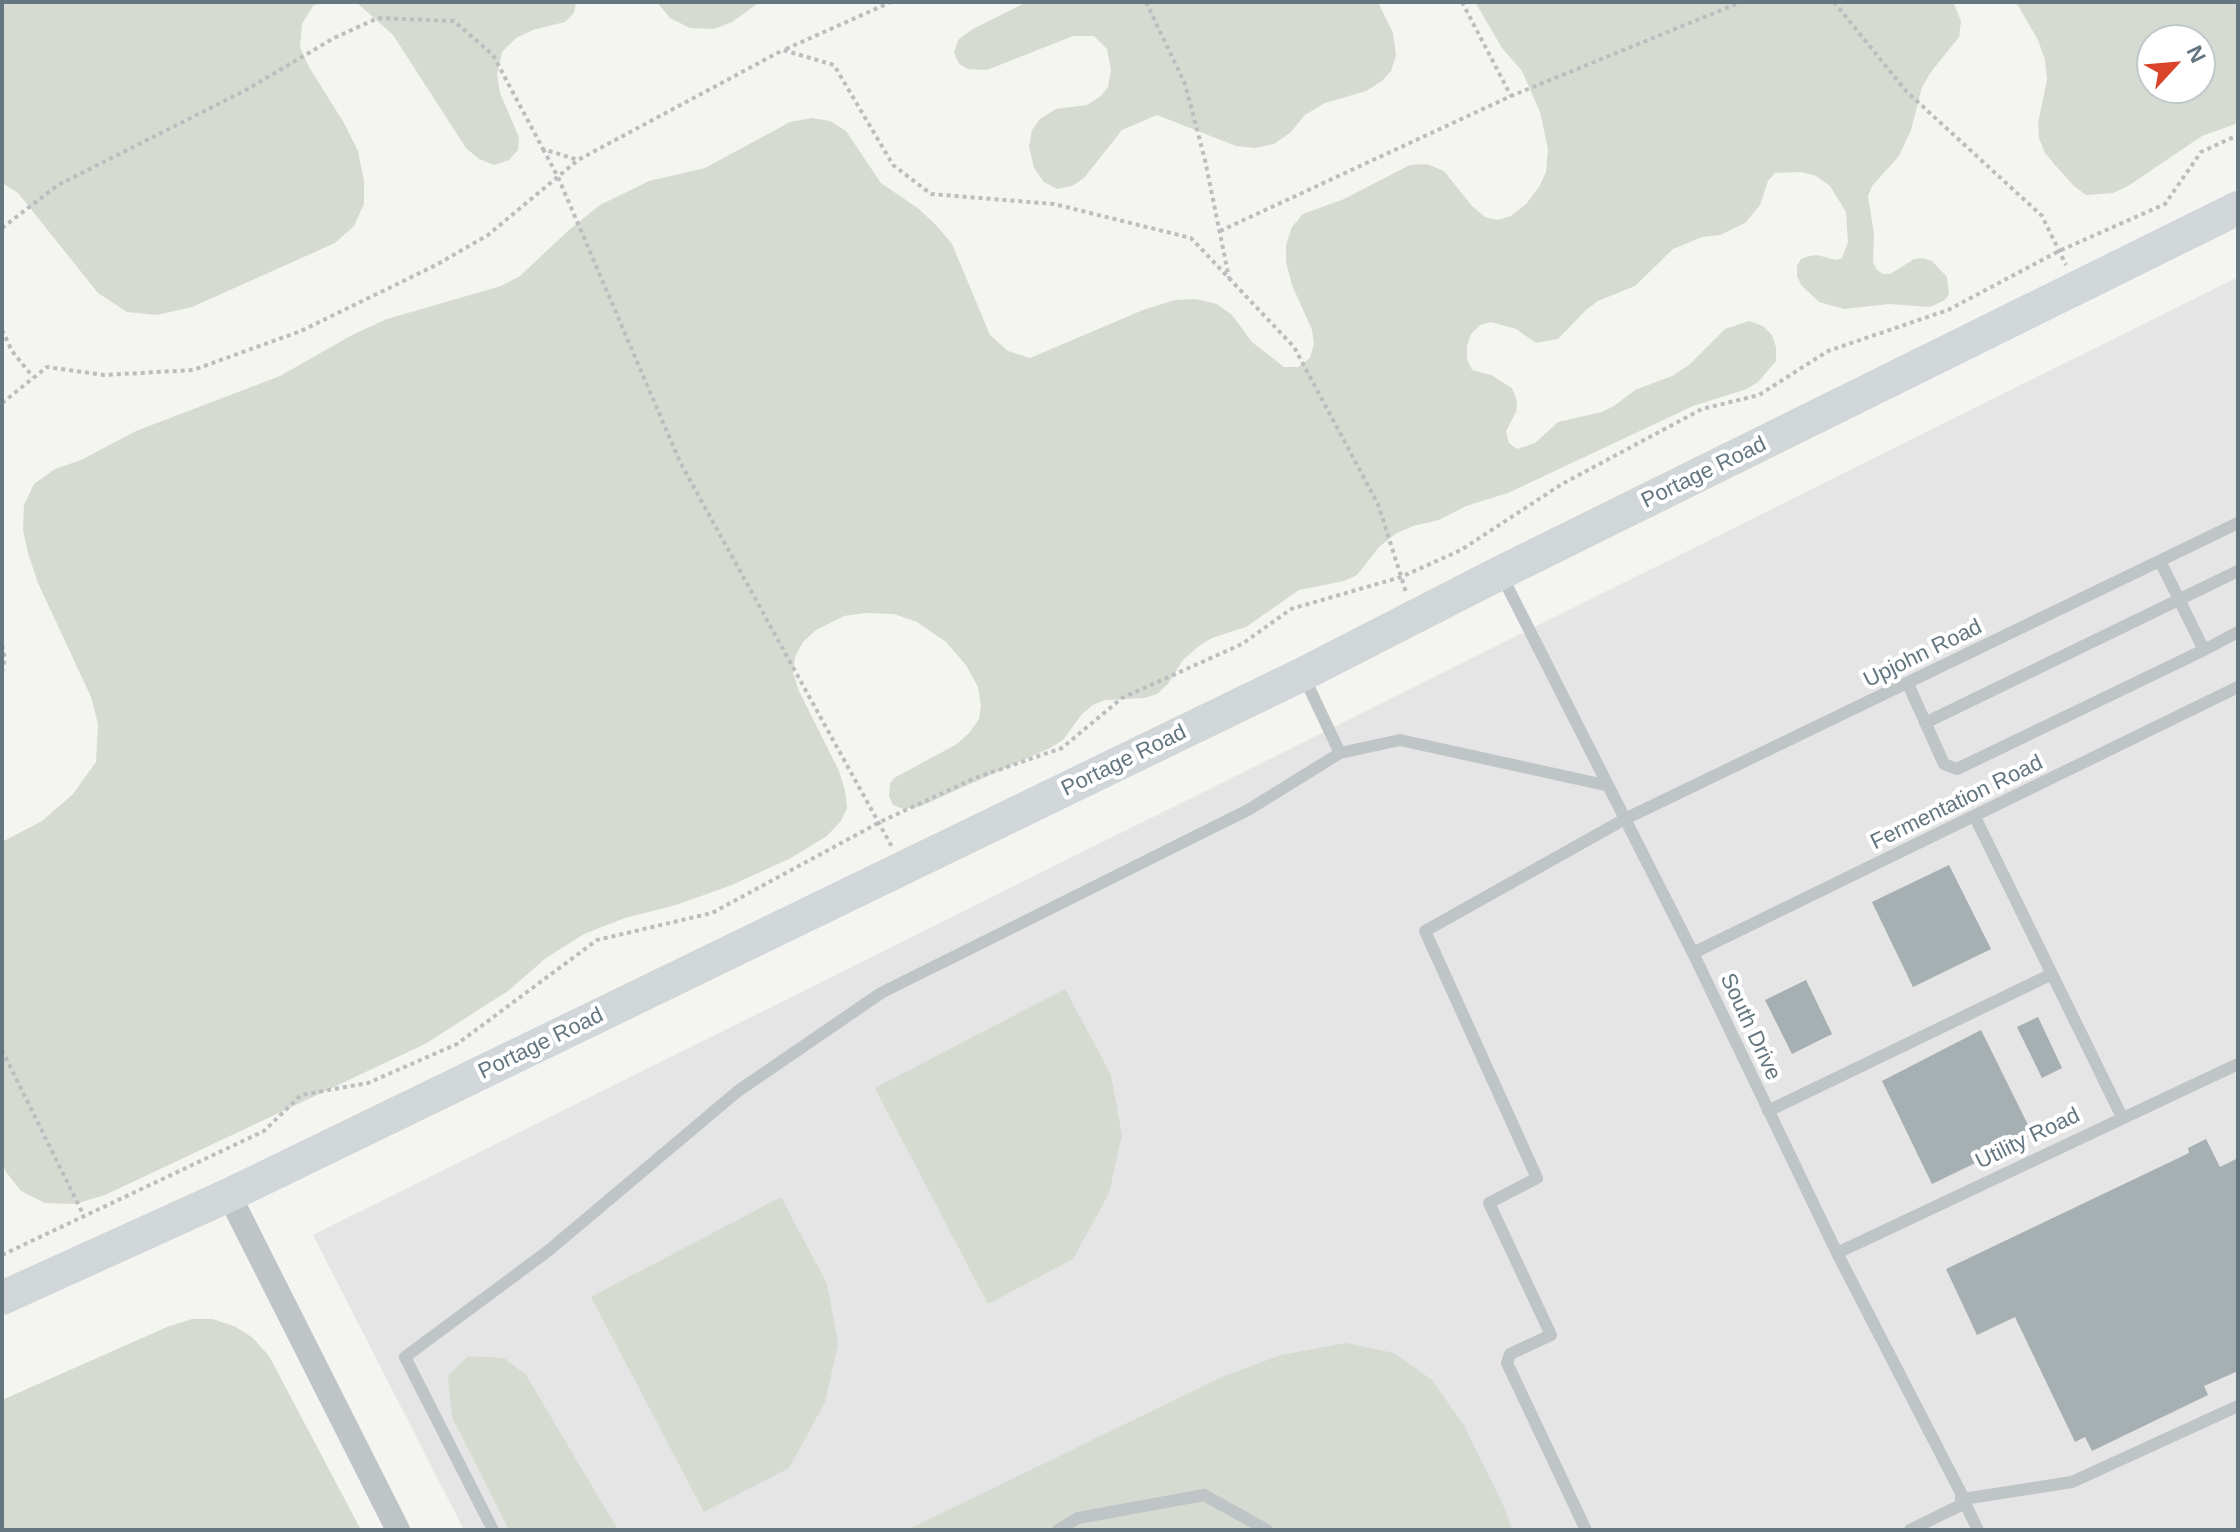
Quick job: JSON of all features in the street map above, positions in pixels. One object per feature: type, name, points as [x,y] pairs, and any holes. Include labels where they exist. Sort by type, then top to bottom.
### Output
[{"type":"main road","name":"Portage Road","points":[[2,1298],[229,1195],[1303,674],[1500,573],[2238,208]]},
{"type":"street","points":[[229,1195],[398,1530]]},
{"type":"lane","name":"Upjohn Road","points":[[1586,1530],[1507,1363],[1510,1354],[1551,1335],[1489,1203],[1537,1178],[1425,931],[1625,819],[2238,523]]},
{"type":"lane","points":[[2160,561],[2204,650]]},
{"type":"lane","points":[[1925,723],[2238,571]]},
{"type":"lane","name":"South Drive","points":[[1500,573],[1693,953],[1837,1253],[1978,1530]]},
{"type":"lane","points":[[1908,684],[1944,764],[1957,769],[2238,632]]},
{"type":"lane","points":[[1303,674],[1340,753]]},
{"type":"lane","name":"Fermentation Road","points":[[1693,953],[2238,687]]},
{"type":"lane","points":[[493,1530],[405,1357],[548,1251],[738,1091],[881,993],[1248,810],[1340,753],[1400,740],[1605,785]]},
{"type":"lane","points":[[1975,817],[2122,1117]]},
{"type":"lane","points":[[1768,1111],[2052,974]]},
{"type":"lane","name":"Utility Road","points":[[1837,1253],[2122,1117],[2237,1066]]},
{"type":"lane","points":[[1910,1530],[1961,1505],[1963,1499],[2072,1482],[2238,1406]]},
{"type":"lane","points":[[1058,1530],[1078,1518],[1204,1495],[1267,1530]]},
{"type":"path","points":[[2,403],[47,367],[104,375],[193,370],[301,331],[436,265],[488,235],[578,160],[783,50],[891,2]]},
{"type":"path","points":[[1146,2],[1185,84],[1205,160],[1229,279]]},
{"type":"path","points":[[1462,2],[1511,96]]},
{"type":"path","points":[[1220,231],[1511,96],[1741,2]]},
{"type":"path","points":[[1834,2],[1906,91],[2042,216],[2077,288]]},
{"type":"path","points":[[2,228],[58,185],[246,90],[334,38],[378,18],[454,21],[493,55],[558,177],[680,462],[880,822],[901,869]]},
{"type":"path","points":[[783,50],[834,65],[893,165],[931,194],[1054,204],[1191,238],[1294,347],[1378,504],[1413,618]]},
{"type":"path","points":[[2,1255],[83,1214],[264,1131],[301,1095],[368,1083],[457,1044],[597,940],[712,913],[880,822],[975,778],[1062,748],[1122,698],[1242,644],[1291,609],[1401,577],[1461,550],[1562,484],[1702,409],[1759,395],[1828,351],[1948,310],[2059,251],[2165,204],[2201,152],[2238,135]]},
{"type":"path","points":[[543,149],[578,160]]},
{"type":"path","points":[[2,330],[12,351],[33,377]]},
{"type":"path","points":[[2,645],[5,659],[2,672]]},
{"type":"path","points":[[2,1050],[83,1214]]},
{"type":"shaded area","points":[[2,2],[321,2],[313,6],[302,24],[300,47],[358,151],[364,181],[364,204],[354,226],[335,243],[192,307],[157,315],[127,312],[98,293],[18,193],[2,183]]},
{"type":"shaded area","points":[[356,2],[576,2],[574,13],[565,22],[516,38],[502,52],[497,75],[500,93],[519,137],[518,150],[509,160],[494,165],[479,159],[466,148],[393,35]]},
{"type":"shaded area","points":[[657,2],[760,2],[732,22],[714,29],[690,28],[670,18]]},
{"type":"shaded area","points":[[1027,2],[1378,2],[1393,33],[1396,55],[1391,71],[1382,81],[1366,91],[1325,103],[1305,115],[1291,132],[1274,144],[1255,148],[1236,146],[1157,115],[1122,130],[1084,178],[1072,186],[1057,189],[1044,182],[1034,168],[1029,147],[1032,130],[1040,119],[1056,109],[1087,105],[1101,96],[1108,87],[1111,70],[1107,49],[1094,36],[1073,36],[987,70],[968,69],[959,64],[954,53],[958,40],[971,30]]},
{"type":"shaded area","points":[[1475,2],[1953,2],[1961,21],[1959,37],[1922,87],[1911,130],[1899,156],[1872,186],[1868,196],[1874,234],[1873,262],[1877,270],[1890,274],[1914,259],[1932,261],[1947,277],[1949,294],[1945,300],[1930,307],[1889,304],[1844,309],[1819,302],[1801,285],[1797,266],[1801,259],[1809,256],[1842,258],[1848,242],[1846,212],[1830,186],[1816,176],[1802,172],[1775,173],[1768,181],[1760,205],[1745,223],[1720,235],[1702,237],[1673,249],[1635,286],[1598,301],[1558,339],[1536,343],[1516,329],[1491,322],[1480,325],[1471,334],[1467,346],[1467,359],[1472,370],[1491,375],[1512,388],[1517,401],[1516,412],[1506,431],[1509,443],[1517,449],[1535,443],[1558,422],[1602,412],[1635,390],[1672,376],[1689,365],[1725,329],[1749,321],[1763,326],[1772,335],[1776,361],[1758,382],[1747,389],[1693,406],[1508,493],[1395,534],[1379,547],[1357,575],[1344,581],[1299,590],[1246,627],[1212,638],[1199,646],[1183,660],[1168,684],[1157,694],[1145,698],[1105,700],[1093,705],[1082,714],[1063,740],[1050,748],[919,807],[903,809],[893,805],[889,796],[890,784],[894,778],[957,744],[970,732],[979,719],[981,706],[978,687],[966,665],[946,642],[917,622],[894,614],[844,616],[816,630],[803,642],[795,657],[793,673],[845,790],[847,808],[841,821],[827,836],[791,858],[732,885],[584,934],[546,958],[508,991],[425,1044],[105,1195],[75,1204],[45,1203],[21,1191],[2,1164],[2,842],[42,821],[73,794],[96,762],[98,724],[91,697],[38,583],[28,553],[23,530],[24,505],[34,484],[55,469],[81,460],[136,431],[280,376],[387,319],[501,286],[520,276],[600,205],[649,181],[705,168],[790,122],[812,118],[830,121],[846,131],[881,183],[919,209],[952,244],[990,335],[1008,351],[1030,358],[1143,310],[1175,300],[1196,299],[1217,304],[1232,315],[1252,342],[1284,367],[1298,367],[1310,358],[1314,344],[1312,330],[1292,285],[1286,262],[1286,245],[1292,227],[1303,214],[1344,199],[1410,165],[1427,164],[1444,171],[1472,206],[1485,217],[1498,220],[1511,216],[1526,204],[1539,187],[1546,172],[1548,149],[1540,112],[1522,71],[1502,48]]},
{"type":"shaded area","points":[[2016,2],[2238,2],[2238,123],[2202,136],[2128,186],[2113,193],[2086,195],[2045,153],[2039,138],[2038,123],[2047,80],[2045,60],[2038,40]]},
{"type":"shaded area","points":[[2238,277],[2238,1530],[464,1530],[313,1235]]},
{"type":"shaded area","points":[[1065,989],[1111,1075],[1122,1135],[1109,1193],[1073,1259],[988,1304],[875,1088]]},
{"type":"shaded area","points":[[781,1197],[827,1284],[838,1344],[825,1402],[789,1468],[704,1512],[591,1297]]},
{"type":"shaded area","points":[[192,1319],[213,1319],[236,1327],[253,1338],[269,1356],[361,1530],[2,1530],[2,1400],[167,1327]]},
{"type":"shaded area","points":[[1346,1343],[1394,1353],[1432,1380],[1465,1427],[1512,1530],[907,1530],[1224,1376],[1281,1355]]},
{"type":"shaded area","points":[[468,1356],[504,1358],[526,1375],[618,1530],[509,1530],[452,1417],[448,1376]]},
{"type":"building","points":[[1949,865],[1991,949],[1913,987],[1872,902]]},
{"type":"building","points":[[1806,980],[1832,1034],[1792,1054],[1765,1000]]},
{"type":"building","points":[[2038,1017],[2062,1068],[2042,1078],[2017,1027]]},
{"type":"building","points":[[1981,1030],[2033,1135],[1932,1184],[1882,1081]]},
{"type":"building","points":[[2206,1139],[2220,1167],[2238,1158],[2238,1371],[2204,1386],[2208,1395],[2092,1451],[2085,1437],[2075,1442],[2015,1317],[1977,1335],[1946,1269],[2189,1153],[2188,1148]]}]
